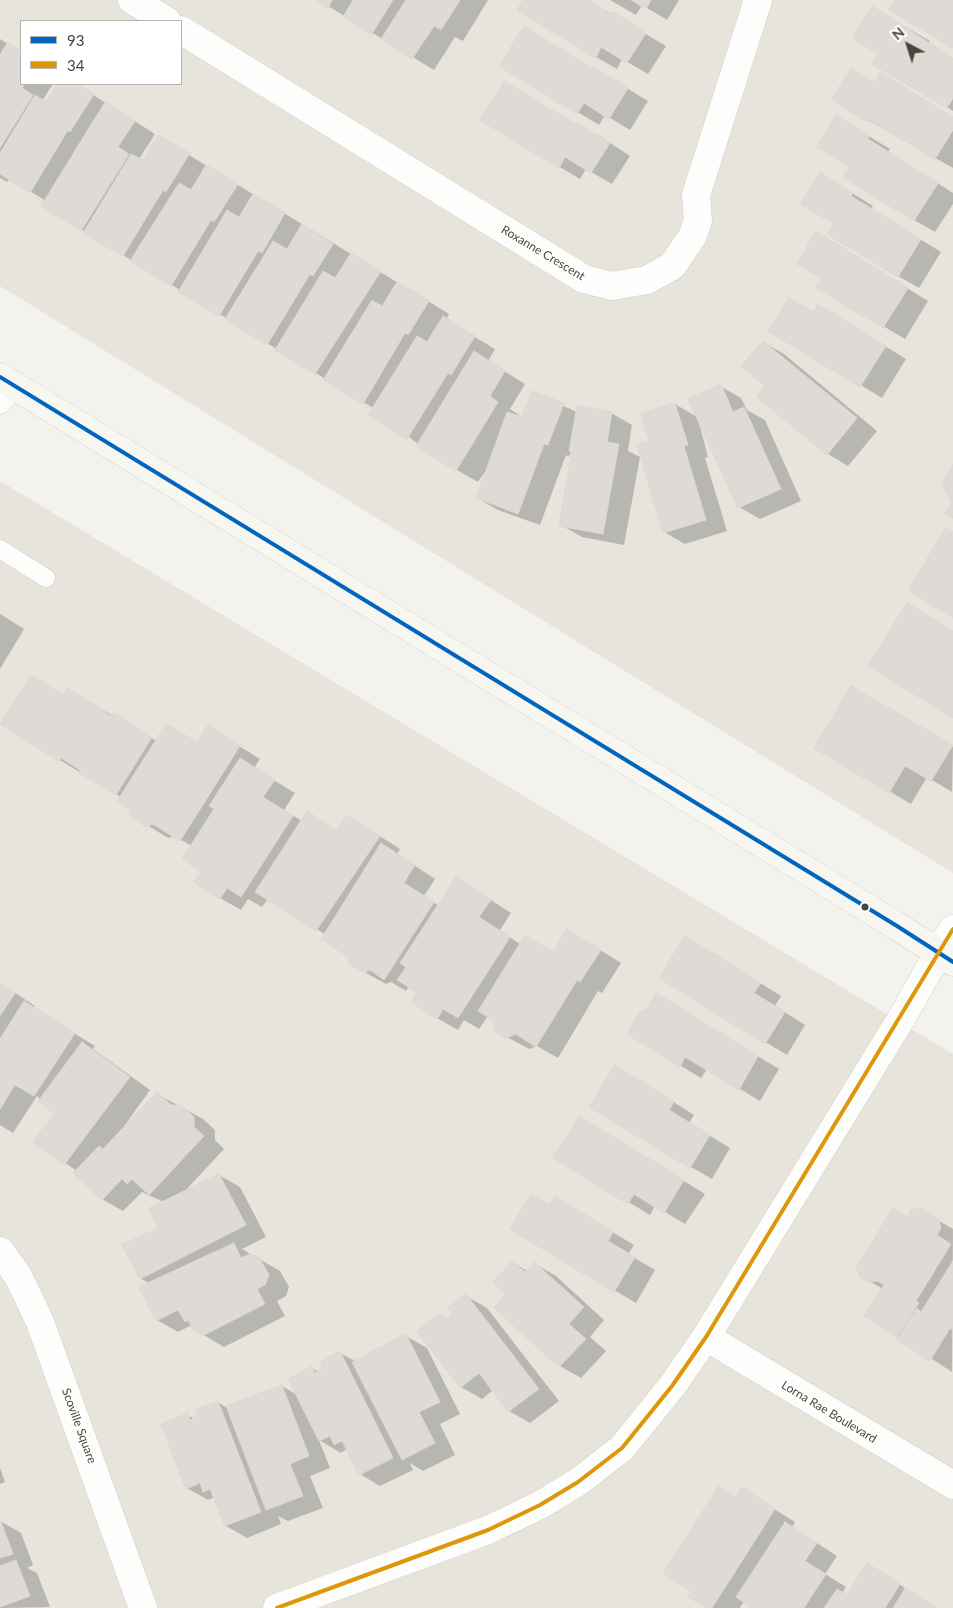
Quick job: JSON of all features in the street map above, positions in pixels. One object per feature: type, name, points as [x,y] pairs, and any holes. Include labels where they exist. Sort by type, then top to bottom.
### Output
[{"type":"main road","points":[[6,390],[946,958]]},
{"type":"street","points":[[132,0],[165,20]]},
{"type":"street","name":"Roxanne Crescent","points":[[182,31],[584,279],[612,286],[647,280],[672,266],[692,237],[698,221],[696,195],[758,0]]},
{"type":"street","points":[[277,1608],[488,1530],[540,1505],[578,1482],[622,1448],[672,1386],[706,1337],[898,1022],[946,958],[953,929]]},
{"type":"street","name":"Scoville Square","points":[[0,1251],[18,1276],[40,1322],[144,1608]]},
{"type":"street","name":"Lorna Rae Boulevard","points":[[706,1337],[953,1485]]},
{"type":"lane","points":[[0,549],[46,578]]},
{"type":"shaded area","points":[[0,0],[953,0],[953,873],[0,286]]},
{"type":"shaded area","points":[[0,481],[953,1054],[953,1608],[0,1608]]},
{"type":"building","points":[[316,0],[332,0],[328,8]]},
{"type":"building","points":[[353,0],[393,0],[371,35],[343,17]]},
{"type":"building","points":[[406,0],[460,0],[441,30],[434,26],[412,59],[381,39]]},
{"type":"building","points":[[523,0],[589,0],[610,14],[612,11],[646,33],[627,63],[601,47],[596,58],[517,10]]},
{"type":"building","points":[[631,0],[651,0],[646,9]]},
{"type":"building","points":[[895,0],[953,0],[953,48],[889,10]]},
{"type":"building","points":[[872,6],[953,58],[953,98],[947,108],[872,64],[879,54],[852,38]]},
{"type":"building","points":[[524,26],[593,69],[594,67],[628,88],[609,119],[584,103],[577,114],[499,66]]},
{"type":"building","points":[[7,43],[20,50],[20,85],[24,85],[22,88],[33,95],[0,148],[0,55]]},
{"type":"building","points":[[851,68],[874,83],[880,72],[953,117],[953,130],[935,159],[870,120],[868,122],[831,100]]},
{"type":"building","points":[[504,81],[610,143],[591,173],[565,157],[559,168],[480,120]]},
{"type":"building","points":[[56,85],[79,85],[94,94],[70,132],[68,130],[30,193],[0,174],[0,153],[35,95],[46,102]]},
{"type":"building","points":[[105,102],[135,121],[118,147],[129,154],[81,231],[41,206]]},
{"type":"building","points":[[836,115],[869,136],[868,139],[938,183],[914,221],[843,177],[850,167],[817,147]]},
{"type":"building","points":[[158,135],[190,153],[166,192],[163,190],[123,256],[83,233],[131,154],[143,160]]},
{"type":"building","points":[[206,165],[238,184],[214,222],[211,220],[171,286],[130,261],[179,183],[191,190]]},
{"type":"building","points":[[820,172],[853,193],[851,196],[921,239],[898,277],[827,234],[834,224],[801,204]]},
{"type":"building","points":[[253,194],[285,213],[262,253],[258,251],[219,316],[178,292],[227,210],[239,217]]},
{"type":"building","points":[[302,224],[333,244],[313,276],[310,274],[267,345],[225,319],[273,241],[287,249]]},
{"type":"building","points":[[816,231],[908,288],[883,328],[815,287],[821,278],[797,264]]},
{"type":"building","points":[[351,253],[381,271],[315,374],[275,350],[323,271],[335,278]]},
{"type":"building","points":[[397,282],[429,301],[408,335],[405,333],[363,404],[323,380],[372,300],[382,306]]},
{"type":"building","points":[[789,298],[813,312],[818,304],[886,346],[860,387],[768,331]]},
{"type":"building","points":[[443,316],[475,336],[451,375],[448,373],[407,439],[368,415],[417,336],[427,342]]},
{"type":"building","points":[[763,341],[857,418],[827,455],[757,397],[765,386],[741,366]]},
{"type":"building","points":[[474,351],[505,371],[490,396],[498,402],[456,471],[416,446]]},
{"type":"building","points":[[721,384],[733,412],[744,407],[781,489],[738,508],[688,399]]},
{"type":"building","points":[[532,391],[564,403],[548,445],[544,444],[518,514],[476,498],[507,412],[522,417]]},
{"type":"building","points":[[675,403],[688,445],[684,446],[706,520],[663,533],[637,445],[649,441],[641,413]]},
{"type":"building","points":[[577,406],[612,412],[607,442],[619,444],[603,534],[559,526],[572,452],[569,451]]},
{"type":"building","points":[[953,464],[953,519],[945,514],[952,502],[942,483]]},
{"type":"building","points":[[946,528],[953,532],[953,618],[908,590]]},
{"type":"building","points":[[907,603],[953,631],[953,718],[868,666]]},
{"type":"building","points":[[31,675],[63,695],[67,688],[111,716],[114,713],[152,737],[116,795],[78,772],[80,770],[61,758],[59,761],[0,724]]},
{"type":"building","points":[[851,686],[953,745],[931,781],[905,766],[889,793],[814,748]]},
{"type":"building","points":[[166,724],[197,742],[208,725],[240,746],[180,841],[153,824],[146,827],[131,817],[131,810],[117,801]]},
{"type":"building","points":[[240,758],[275,780],[263,797],[293,816],[241,897],[227,888],[220,899],[194,882],[201,872],[182,859],[214,809],[209,806]]},
{"type":"building","points":[[307,811],[336,830],[346,815],[380,836],[316,931],[255,892]]},
{"type":"building","points":[[381,843],[415,865],[404,883],[434,902],[384,980],[370,970],[364,973],[349,964],[349,957],[321,939]]},
{"type":"building","points":[[456,877],[491,900],[479,917],[510,937],[458,1018],[443,1009],[437,1019],[411,1002],[417,992],[397,980],[406,967],[400,963]]},
{"type":"building","points":[[567,929],[601,950],[580,982],[577,980],[536,1047],[516,1034],[506,1038],[495,1031],[494,1021],[478,1011],[525,935],[553,952]]},
{"type":"building","points":[[685,936],[761,983],[754,993],[785,1012],[765,1044],[659,978]]},
{"type":"building","points":[[0,983],[15,993],[0,1016]]},
{"type":"building","points":[[656,993],[758,1056],[739,1090],[685,1057],[680,1067],[627,1034],[641,1010],[644,1012]]},
{"type":"building","points":[[24,1001],[75,1033],[34,1096],[15,1085],[0,1109],[0,1039]]},
{"type":"building","points":[[82,1042],[130,1077],[64,1165],[33,1142],[54,1114],[38,1101]]},
{"type":"building","points":[[615,1065],[674,1102],[669,1110],[710,1135],[690,1168],[589,1107]]},
{"type":"building","points":[[157,1092],[171,1105],[181,1105],[194,1117],[194,1127],[204,1136],[149,1195],[132,1179],[127,1184],[122,1179],[102,1200],[73,1173],[99,1146],[103,1149]]},
{"type":"building","points":[[579,1116],[684,1180],[664,1213],[634,1194],[628,1204],[553,1158]]},
{"type":"building","points":[[219,1174],[246,1225],[140,1279],[122,1245],[158,1228],[149,1208]]},
{"type":"building","points":[[531,1194],[549,1205],[555,1196],[613,1232],[608,1241],[635,1257],[614,1292],[510,1229]]},
{"type":"building","points":[[893,1208],[907,1217],[911,1210],[920,1208],[939,1220],[941,1228],[937,1235],[951,1244],[916,1301],[919,1303],[897,1337],[864,1316],[884,1285],[878,1281],[868,1282],[860,1277],[856,1268]]},
{"type":"building","points":[[234,1243],[241,1258],[250,1254],[259,1257],[269,1275],[265,1285],[257,1289],[265,1304],[202,1336],[201,1332],[193,1330],[188,1320],[185,1322],[178,1310],[156,1321],[139,1287]]},
{"type":"building","points":[[512,1261],[525,1272],[534,1262],[584,1307],[569,1324],[586,1339],[559,1367],[494,1308],[506,1294],[493,1283]]},
{"type":"building","points":[[953,1261],[953,1330],[950,1328],[930,1361],[897,1339],[917,1308],[921,1312]]},
{"type":"building","points":[[466,1294],[539,1389],[508,1412],[479,1373],[460,1388],[417,1331],[440,1314],[445,1320],[452,1314],[447,1308]]},
{"type":"building","points":[[406,1334],[440,1402],[419,1412],[435,1443],[402,1460],[352,1362]]},
{"type":"building","points":[[340,1351],[393,1458],[359,1475],[342,1441],[334,1445],[330,1436],[319,1441],[288,1379],[312,1366],[315,1373],[323,1369],[320,1362]]},
{"type":"building","points":[[282,1385],[309,1456],[290,1464],[303,1496],[266,1510],[226,1406]]},
{"type":"building","points":[[218,1401],[261,1512],[225,1526],[210,1489],[203,1492],[200,1483],[186,1489],[161,1424],[188,1413],[190,1420],[198,1416],[195,1410]]},
{"type":"building","points":[[719,1486],[736,1497],[742,1487],[775,1509],[712,1608],[706,1608],[687,1596],[691,1591],[663,1573]]},
{"type":"building","points":[[0,1519],[13,1554],[0,1558]]},
{"type":"building","points":[[785,1522],[817,1543],[805,1561],[826,1574],[804,1608],[752,1608],[736,1597]]},
{"type":"building","points":[[16,1560],[30,1596],[0,1607],[0,1566]]},
{"type":"building","points":[[867,1563],[900,1584],[885,1608],[824,1608],[837,1589],[847,1595]]},
{"type":"building","points":[[905,1588],[937,1608],[893,1608]]},
{"type":"transit line","name":"93","points":[[0,377],[953,962]]},
{"type":"transit line","name":"34","points":[[277,1608],[488,1530],[540,1505],[578,1482],[622,1448],[672,1386],[706,1337],[953,929]]}]
